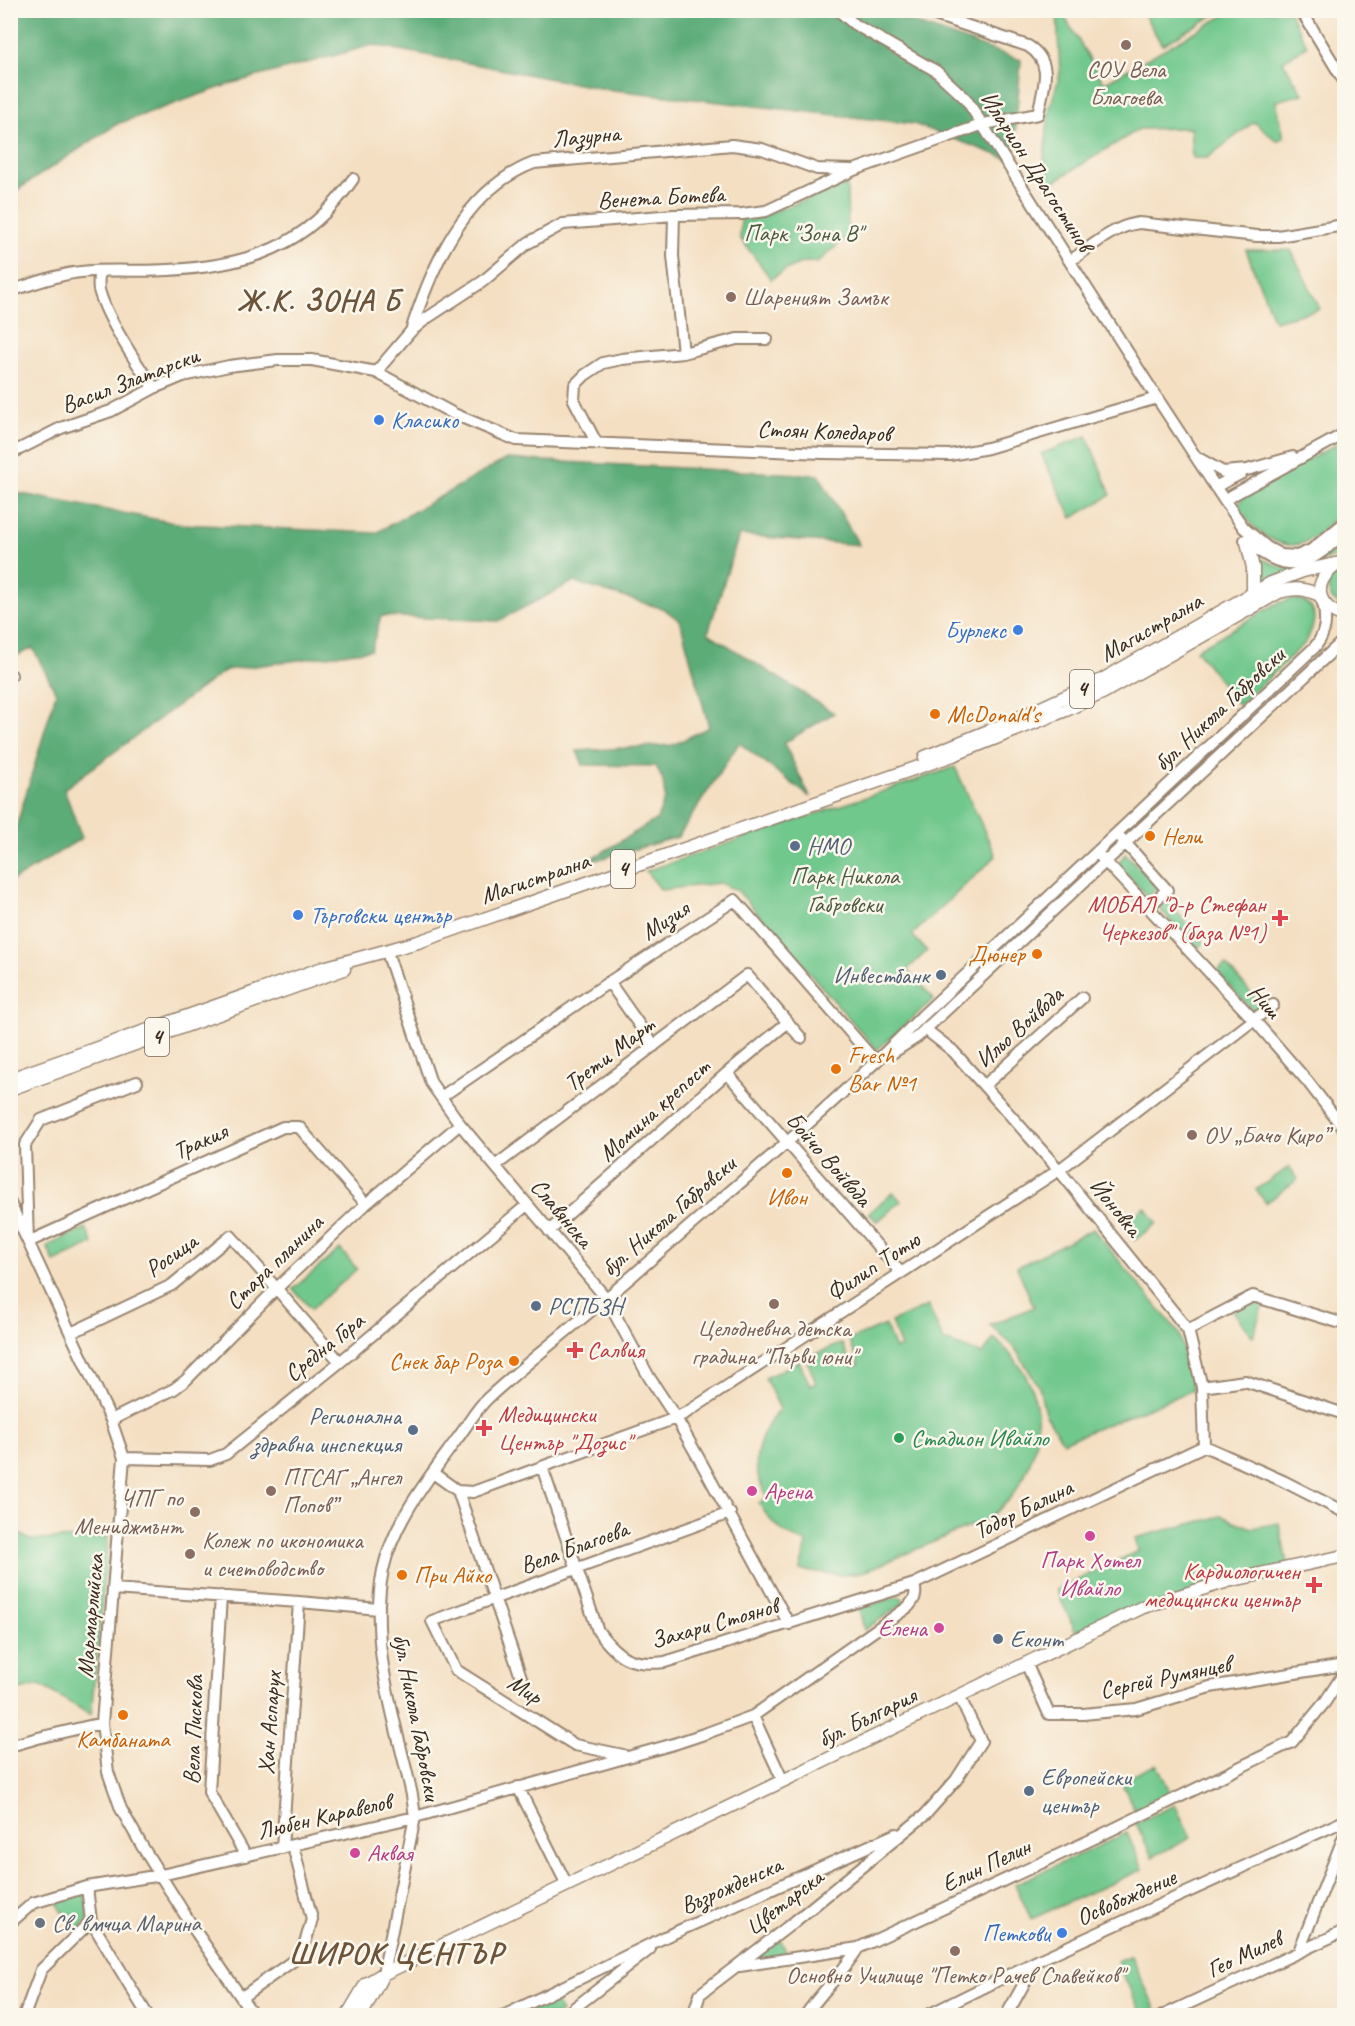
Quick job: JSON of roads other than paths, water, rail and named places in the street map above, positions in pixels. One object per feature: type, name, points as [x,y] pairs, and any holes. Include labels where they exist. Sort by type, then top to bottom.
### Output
[{"type":"main road","points":[[1247,542],[1253,568],[1253,593]]},
{"type":"main road","name":"Магистрална","points":[[849,790],[1008,723],[1102,680],[1284,577],[1343,562]]},
{"type":"main road","name":"Магистрална","points":[[1322,599],[1320,587],[1324,577],[1332,568],[1343,562]]},
{"type":"main road","name":"Магистрална","points":[[10,1079],[313,972],[387,952],[951,756],[1066,710],[1104,692],[1279,592],[1300,589],[1322,599],[1333,611],[1344,616]]},
{"type":"main road","name":"Магистрална","points":[[10,1089],[336,973],[369,957]]},
{"type":"main road","points":[[10,1095],[34,1081]]},
{"type":"main road","name":"бул. България","points":[[347,2016],[366,1984],[383,1974],[1143,1607],[1228,1581],[1344,1556]]},
{"type":"main road","points":[[361,2016],[383,1974]]},
{"type":"street","name":"Иларион Драгостинов","points":[[838,10],[854,24],[936,71],[966,99],[1157,398]]},
{"type":"street","name":"Венета Ботева","points":[[376,372],[411,331],[427,318],[482,282],[528,243],[563,224],[674,215],[742,214],[766,211],[854,170],[984,124],[1038,114],[1044,80],[1043,61],[1035,51],[1028,46],[920,10]]},
{"type":"street","points":[[1301,10],[1344,81]]},
{"type":"street","name":"Лазурна","points":[[411,331],[423,294],[446,246],[473,206],[494,185],[519,169],[539,162],[732,145],[762,149],[817,169],[854,170]]},
{"type":"street","points":[[10,291],[80,272],[168,270],[214,266],[250,258],[283,245],[318,221],[339,199],[353,179]]},
{"type":"street","points":[[674,215],[674,267],[684,353]]},
{"type":"street","points":[[1070,261],[1130,224],[1139,223],[1257,236],[1278,236],[1344,225]]},
{"type":"street","points":[[99,272],[99,288],[105,305],[137,364],[154,388]]},
{"type":"street","points":[[597,444],[574,400],[575,385],[603,363],[684,353],[737,339],[767,339]]},
{"type":"street","name":"Васил Златарски","points":[[11,453],[61,428],[111,411],[154,388],[195,374],[229,366],[278,360],[312,360],[376,372]]},
{"type":"street","name":"Стоян Коледаров","points":[[376,372],[454,414],[516,440],[834,453],[950,455],[988,448],[1157,398]]},
{"type":"street","points":[[1157,398],[1244,528],[1274,552],[1290,557],[1297,556],[1311,550],[1344,523]]},
{"type":"street","points":[[1224,500],[1344,434]]},
{"type":"street","points":[[1195,456],[1218,471],[1247,470],[1305,455]]},
{"type":"street","points":[[1215,487],[1247,470]]},
{"type":"street","points":[[1224,500],[1247,542],[1274,560],[1287,564],[1295,564],[1319,555],[1344,533]]},
{"type":"street","name":"бул. Никола Габровски","points":[[383,1974],[415,1817],[380,1655],[379,1609],[383,1570],[393,1539],[409,1508],[485,1401],[876,1062],[922,1016],[1315,647],[1325,628],[1326,612],[1322,599]]},
{"type":"street","name":"бул. Никола Габровски","points":[[876,1062],[925,1029],[1344,640]]},
{"type":"street","points":[[1117,834],[1167,890],[1148,907]]},
{"type":"street","name":"Ниш","points":[[1097,852],[1255,1021],[1308,1082],[1344,1129]]},
{"type":"street","name":"Мизия","points":[[441,1097],[609,982],[735,900],[876,1062]]},
{"type":"street","name":"Славянска","points":[[387,952],[426,1071],[441,1097],[460,1124],[606,1298],[649,1377],[676,1418],[730,1513],[789,1624]]},
{"type":"street","name":"Трети Март","points":[[495,1166],[747,975],[788,1023]]},
{"type":"street","points":[[609,982],[654,1047]]},
{"type":"street","name":"Ильо Войвода","points":[[984,1086],[1082,998]]},
{"type":"street","name":"Филип Тотю","points":[[458,1491],[473,1492],[676,1418],[1059,1170],[1273,1005]]},
{"type":"street","points":[[788,1023],[801,1038]]},
{"type":"street","name":"Момина крепост","points":[[549,1231],[727,1073],[788,1023]]},
{"type":"street","name":"Йоновка","points":[[925,1029],[953,1051],[1059,1170],[1188,1330],[1202,1388],[1204,1446]]},
{"type":"street","name":"Бойчо Войвода","points":[[727,1073],[901,1273]]},
{"type":"street","points":[[28,1242],[25,1145],[41,1120],[137,1082]]},
{"type":"street","name":"Стара планина","points":[[111,1420],[180,1384],[366,1204],[460,1124]]},
{"type":"street","name":"Тракия","points":[[28,1242],[283,1127],[299,1127],[366,1204]]},
{"type":"street","name":"Мармарлийска","points":[[10,1203],[111,1420],[124,1458],[102,1723],[108,1772],[121,1809],[160,1875],[254,2016]]},
{"type":"street","name":"Средна Гора","points":[[124,1458],[210,1461],[226,1454],[527,1205]]},
{"type":"street","name":"Росица","points":[[71,1333],[172,1285],[231,1236],[277,1288]]},
{"type":"street","points":[[277,1288],[340,1362]]},
{"type":"street","points":[[1188,1330],[1252,1296],[1344,1323]]},
{"type":"street","points":[[1202,1388],[1245,1381],[1344,1414]]},
{"type":"street","points":[[1204,1446],[1283,1481],[1344,1512]]},
{"type":"street","name":"Тодор Балина","points":[[914,1584],[1204,1446]]},
{"type":"street","name":"Захари Стоянов","points":[[542,1467],[598,1631],[622,1657],[634,1662],[646,1664],[665,1662],[914,1584]]},
{"type":"street","points":[[433,1473],[458,1491],[524,1686]]},
{"type":"street","name":"Вела Благоева","points":[[432,1621],[730,1513]]},
{"type":"street","points":[[783,1781],[753,1716],[908,1607],[915,1600],[914,1584]]},
{"type":"street","points":[[113,1589],[379,1609]]},
{"type":"street","name":"Вела Пискова","points":[[221,1596],[209,1792],[246,1856]]},
{"type":"street","name":"Хан Аспарух","points":[[242,1997],[297,1958],[306,1940],[312,1919],[287,1847],[299,1602]]},
{"type":"street","name":"Мир","points":[[432,1621],[456,1670],[575,1744],[626,1756]]},
{"type":"street","name":"Сергей Румянцев","points":[[1026,1663],[1049,1714],[1136,1709],[1210,1687],[1344,1665]]},
{"type":"street","name":"Елин Пелин","points":[[805,2016],[818,1996],[849,1962],[858,1948],[1097,1838],[1292,1742],[1325,1702],[1344,1672]]},
{"type":"street","points":[[910,1828],[951,1788],[981,1741],[959,1696]]},
{"type":"street","name":"Любен Каравелов","points":[[10,1923],[33,1903],[87,1887],[160,1875],[415,1817],[674,1744],[753,1716]]},
{"type":"street","points":[[10,1746],[102,1723]]},
{"type":"street","points":[[518,1787],[567,1885]]},
{"type":"street","name":"Освобождение","points":[[926,2016],[1036,1962],[1344,1821]]},
{"type":"street","name":"Възрожденска","points":[[667,1936],[910,1828]]},
{"type":"street","name":"Цветарска","points":[[693,2016],[700,1994],[910,1828]]},
{"type":"street","points":[[1299,1951],[1344,1836]]},
{"type":"street","points":[[87,1887],[91,1921],[148,2016]]},
{"type":"street","points":[[24,2016],[41,1971],[91,1921]]},
{"type":"street","name":"Гео Милев","points":[[1162,2016],[1344,1931]]},
{"type":"street","points":[[502,2016],[667,1936]]},
{"type":"street","points":[[564,2016],[667,1936]]},
{"type":"street","points":[[737,1966],[858,1948]]},
{"type":"street","points":[[1006,2016],[1036,1962]]},
{"type":"street","points":[[1335,2016],[1344,2012]]},
{"type":"place","name":"СОУ Вела Благоева","points":[[1126,45]]},
{"type":"place","name":"Шареният Замък","points":[[731,297]]},
{"type":"place","name":"Класико","points":[[379,420]]},
{"type":"place","name":"Бурлекс","points":[[1018,630]]},
{"type":"place","name":"McDonald's","points":[[935,714]]},
{"type":"place","name":"Нели","points":[[1150,836]]},
{"type":"place","name":"HMO","points":[[795,846]]},
{"type":"place","name":"Търговски център","points":[[298,915]]},
{"type":"place","name":"МОБАЛ \"д-р Стефан Черкезов\" (база №1)","points":[[1280,918]]},
{"type":"place","name":"Дюнер","points":[[1037,954]]},
{"type":"place","name":"Инвестбанк","points":[[941,975]]},
{"type":"place","name":"Fresh Bar №1","points":[[836,1069]]},
{"type":"place","name":"ОУ „Бачо Киро”","points":[[1192,1135]]},
{"type":"place","name":"Ивон","points":[[787,1173]]},
{"type":"place","name":"Целодневна детска градина \"Първи юни\"","points":[[774,1304]]},
{"type":"place","name":"РСПБЗН","points":[[536,1306]]},
{"type":"place","name":"Салвия","points":[[575,1350]]},
{"type":"place","name":"Снек бар Роза","points":[[514,1361]]},
{"type":"place","name":"Медицински Център \"Дозис\"","points":[[484,1428]]},
{"type":"place","name":"Регионална здравна инспекция","points":[[413,1430]]},
{"type":"place","name":"Стадион Ивайло","points":[[899,1438]]},
{"type":"place","name":"ПГСАГ „Ангел Попов”","points":[[271,1491]]},
{"type":"place","name":"Арена","points":[[752,1491]]},
{"type":"place","name":"ЧПГ по Мениджмънт","points":[[195,1512]]},
{"type":"place","name":"Парк Хотел Ивайло","points":[[1090,1536]]},
{"type":"place","name":"Колеж по икономика и счетоводство","points":[[190,1554]]},
{"type":"place","name":"При Айко","points":[[402,1575]]},
{"type":"place","name":"Кардиологичен медицински център","points":[[1314,1585]]},
{"type":"place","name":"Елена","points":[[939,1628]]},
{"type":"place","name":"Еконт","points":[[998,1639]]},
{"type":"place","name":"Камбаната","points":[[123,1715]]},
{"type":"place","name":"Европейски център","points":[[1029,1791]]},
{"type":"place","name":"Аквая","points":[[355,1853]]},
{"type":"place","name":"Св. вмчца Марина","points":[[40,1923]]},
{"type":"place","name":"Петкови","points":[[1062,1933]]},
{"type":"place","name":"Основно Училище \"Петко Рачев Славейков\"","points":[[955,1951]]},
{"type":"district","name":"Ж.К. ЗОНА Б","points":[[319,300]]},
{"type":"district","name":"ШИРОК ЦЕНТЪР","points":[[396,1953]]},
{"type":"park label","name":"Парк \"Зона В\"","points":[[803,233]]},
{"type":"park label","name":"Парк Никола Габровски","points":[[845,890]]}]
